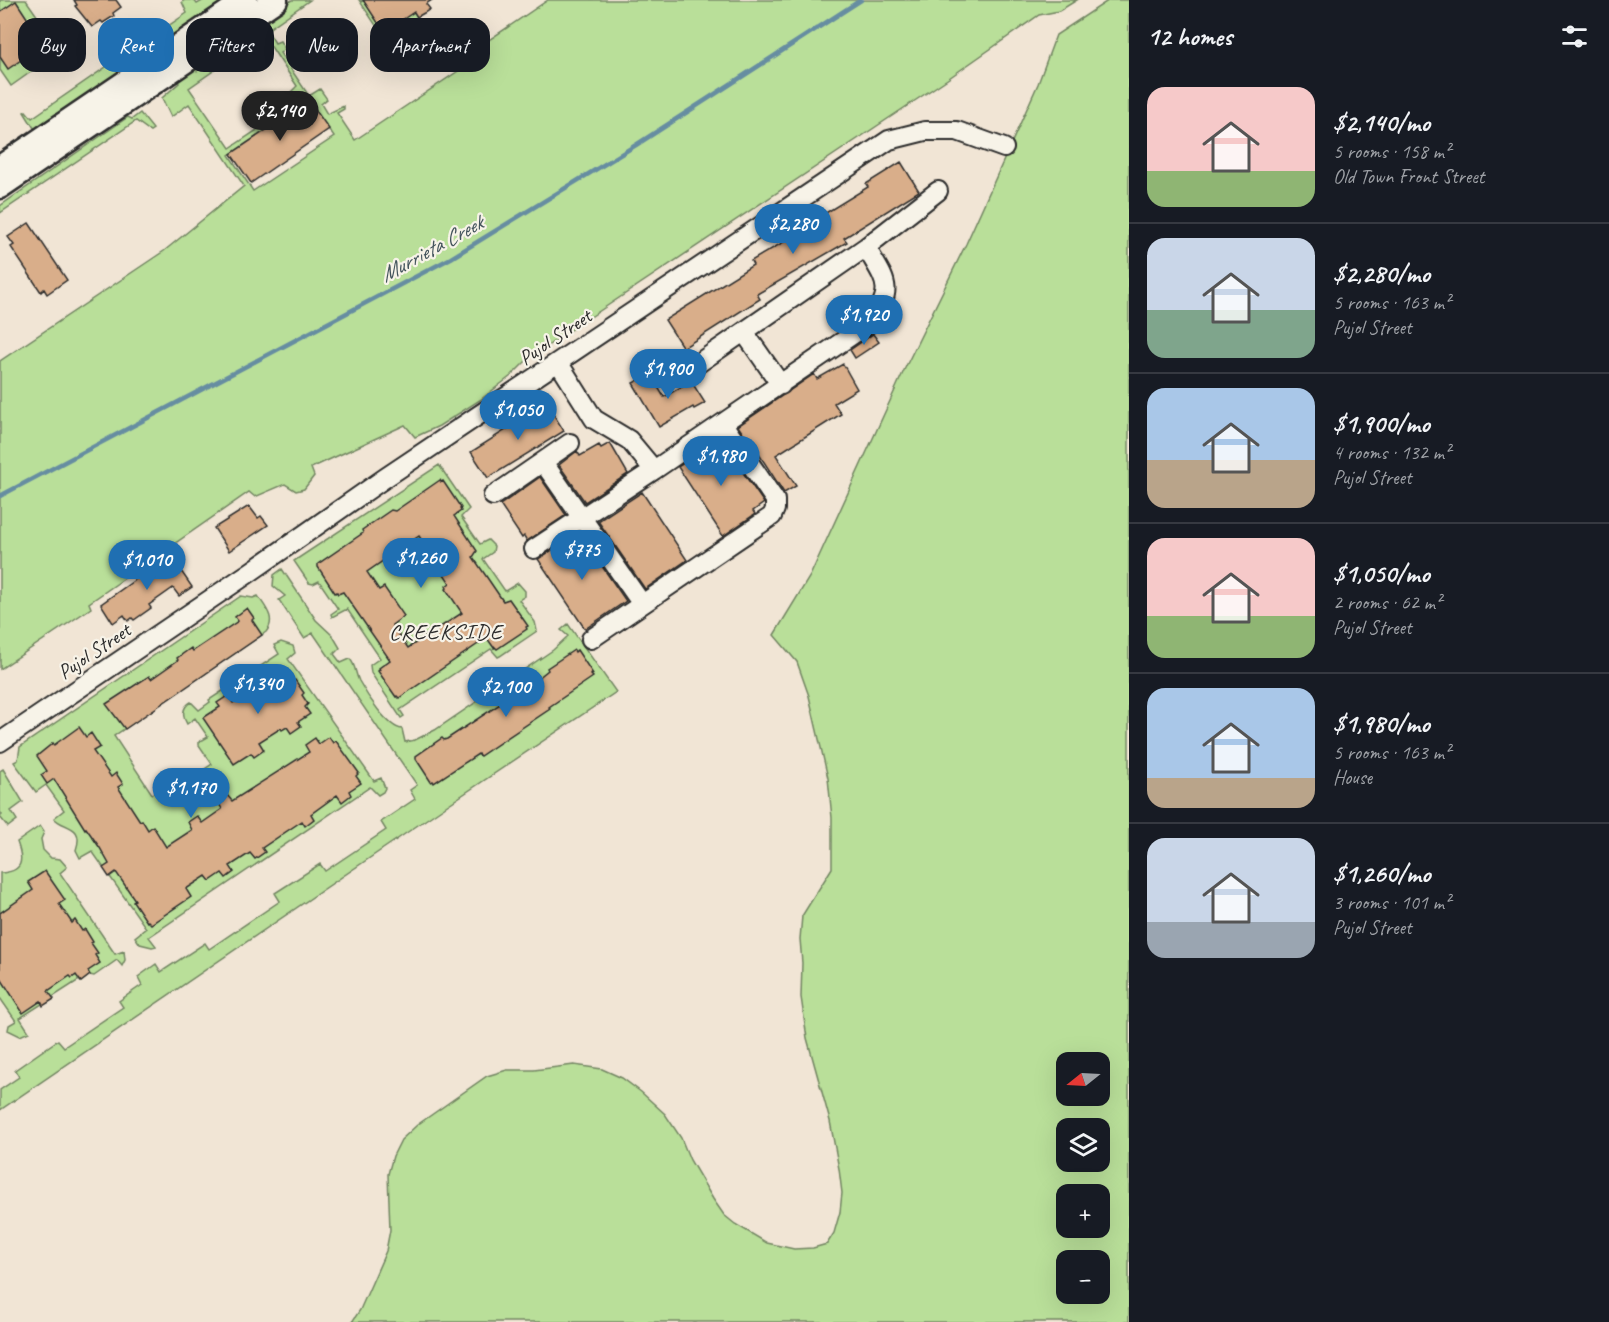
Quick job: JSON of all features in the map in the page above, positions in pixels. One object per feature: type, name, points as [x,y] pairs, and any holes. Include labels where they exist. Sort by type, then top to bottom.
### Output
[{"type":"main road","points":[[0,167],[246,0]]},
{"type":"main road","points":[[0,187],[276,0]]},
{"type":"street","name":"Pujol Street","points":[[0,742],[446,437],[889,140],[925,130],[957,131],[1004,148]]},
{"type":"street","points":[[693,367],[866,247],[938,191]]},
{"type":"street","points":[[534,549],[781,385],[871,322],[884,303],[887,286],[866,247]]},
{"type":"street","points":[[744,332],[781,385]]},
{"type":"street","points":[[558,362],[594,419],[628,440],[654,470]]},
{"type":"street","points":[[591,639],[772,516],[776,509],[776,500],[723,424]]},
{"type":"street","points":[[494,496],[570,443]]},
{"type":"street","points":[[543,462],[642,604]]},
{"type":"green space","points":[[0,0],[26,0],[39,18],[18,18],[18,72],[31,72],[11,86],[0,70]]},
{"type":"green space","points":[[194,0],[197,4],[204,0],[227,0],[200,18],[186,18],[186,28],[174,36],[174,22],[187,13],[182,2]]},
{"type":"green space","points":[[292,0],[310,0],[274,25],[274,18],[265,18]]},
{"type":"green space","points":[[359,0],[414,12],[417,17],[416,18],[371,18]]},
{"type":"green space","points":[[548,0],[1077,0],[1059,11],[1039,15],[949,78],[528,359],[511,376],[480,400],[439,426],[415,437],[405,425],[311,468],[314,476],[304,489],[296,491],[285,484],[255,497],[249,492],[89,603],[91,608],[0,669],[0,361],[164,251],[244,186],[189,104],[171,117],[162,98],[179,83],[176,78],[186,72],[212,72],[189,88],[230,148],[293,106],[288,95],[297,86],[288,72],[293,72],[309,96],[320,89],[327,99],[321,104],[327,114],[344,106],[344,109],[337,113],[355,140],[457,72],[490,72],[490,39]],"holes":[[[309,101],[334,137],[253,191],[229,155]]]},
{"type":"green space","points":[[1109,0],[1129,0],[1129,1322],[352,1322],[360,1310],[386,1251],[390,1230],[388,1174],[401,1140],[417,1125],[487,1076],[507,1070],[534,1070],[574,1065],[602,1069],[622,1078],[665,1114],[681,1138],[690,1160],[713,1199],[724,1215],[735,1224],[767,1243],[794,1249],[813,1248],[827,1244],[834,1233],[842,1193],[830,1121],[807,1038],[801,997],[800,939],[802,916],[832,868],[832,818],[828,778],[809,696],[797,662],[774,635],[810,576],[906,366],[966,244],[1038,84],[1056,35]]},
{"type":"green space","points":[[274,41],[280,41],[285,49],[280,53],[286,62],[286,69],[274,51]]},
{"type":"green space","points":[[99,72],[122,72],[37,129],[24,112],[26,111],[32,118]]},
{"type":"green space","points":[[140,113],[153,129],[150,131],[136,121],[0,213],[0,206],[128,117],[132,119]]},
{"type":"green space","points":[[439,465],[469,509],[461,517],[480,544],[488,540],[494,546],[493,552],[483,559],[505,591],[518,583],[525,591],[525,596],[519,600],[535,622],[537,631],[498,657],[491,649],[400,710],[404,716],[401,718],[371,673],[370,665],[380,658],[347,609],[332,617],[331,614],[338,609],[319,581],[309,583],[294,561]]},
{"type":"green space","points":[[282,569],[316,620],[333,636],[340,648],[334,654],[341,663],[350,659],[367,694],[390,723],[402,729],[405,742],[415,740],[435,730],[553,650],[568,636],[561,630],[568,624],[616,692],[0,1110],[0,1090],[19,1077],[15,1070],[58,1040],[64,1047],[123,1007],[119,1001],[142,985],[138,977],[156,964],[161,972],[205,943],[209,949],[280,901],[275,893],[320,864],[325,871],[386,830],[381,822],[415,799],[410,790],[417,785],[313,633],[304,638],[279,600],[285,596],[273,586],[274,575]]},
{"type":"green space","points":[[241,596],[253,598],[258,596],[270,618],[266,632],[114,736],[152,794],[169,782],[175,789],[212,764],[199,745],[199,742],[208,737],[195,718],[187,724],[184,718],[186,706],[191,702],[199,710],[210,702],[209,700],[279,654],[274,645],[281,642],[293,646],[295,653],[288,659],[374,781],[381,778],[385,788],[378,795],[370,787],[149,937],[156,946],[140,944],[135,937],[146,928],[92,851],[80,858],[76,850],[78,836],[72,828],[54,818],[64,810],[46,785],[36,792],[14,762],[18,760],[20,747]]},
{"type":"green space","points":[[3,769],[23,802],[11,811],[17,820],[8,827],[0,817],[2,815],[0,812],[0,771]]},
{"type":"green space","points":[[40,826],[44,832],[41,839],[43,850],[51,858],[60,859],[67,867],[60,873],[115,954],[124,951],[125,960],[122,966],[117,960],[94,976],[90,975],[81,982],[79,980],[20,1018],[29,1032],[20,1036],[8,1030],[9,1025],[16,1021],[0,998],[0,873],[17,868],[21,855],[17,842]]},
{"type":"building","points":[[74,0],[116,0],[121,7],[113,13],[114,16],[111,18],[98,18],[98,23],[92,27],[75,6],[77,5]]},
{"type":"building","points":[[363,0],[432,0],[426,4],[430,9],[417,17],[414,12],[405,18],[375,18]]},
{"type":"building","points":[[16,1],[27,18],[18,18],[18,62],[8,69],[0,57],[0,12]]},
{"type":"building","points":[[309,101],[329,129],[251,183],[231,154]]},
{"type":"building","points":[[901,162],[919,191],[844,238],[847,242],[757,294],[760,299],[683,348],[665,320],[753,265],[751,261],[808,228],[806,225],[868,187],[866,184]]},
{"type":"building","points":[[29,223],[67,280],[47,294],[44,289],[41,292],[11,247],[14,245],[8,237]]},
{"type":"building","points":[[873,334],[879,342],[855,358],[850,350]]},
{"type":"building","points":[[843,364],[857,389],[834,403],[841,414],[776,455],[796,486],[784,493],[748,437],[746,438],[738,426],[814,374],[817,379]]},
{"type":"building","points":[[650,374],[664,397],[691,381],[705,403],[694,409],[693,407],[659,427],[633,383]]},
{"type":"building","points":[[547,404],[564,431],[488,478],[471,452]]},
{"type":"building","points":[[720,439],[764,503],[753,511],[755,514],[723,536],[678,467]]},
{"type":"building","points":[[610,443],[628,474],[585,502],[559,465],[577,451],[580,456],[599,445],[601,448]]},
{"type":"building","points":[[540,477],[566,515],[527,541],[524,536],[522,538],[500,505]]},
{"type":"building","points":[[440,480],[443,481],[461,508],[461,511],[454,516],[477,551],[473,557],[503,601],[509,599],[528,626],[527,629],[497,649],[487,638],[399,698],[378,671],[390,660],[343,592],[335,593],[318,567],[318,564],[363,533],[362,530],[391,510],[395,511]],"holes":[[[419,536],[450,583],[446,589],[462,613],[408,648],[392,625],[404,616],[384,587],[379,590],[367,572]]]},
{"type":"building","points":[[642,492],[687,560],[645,589],[598,521]]},
{"type":"building","points":[[249,506],[258,518],[261,516],[268,525],[229,551],[214,528]]},
{"type":"building","points":[[579,533],[626,601],[585,629],[538,559]]},
{"type":"building","points":[[170,555],[192,587],[179,596],[173,588],[149,605],[151,608],[134,620],[132,618],[128,621],[124,615],[113,623],[101,604]]},
{"type":"building","points":[[247,608],[262,635],[125,729],[106,704],[149,676],[151,679],[191,648],[193,651],[238,621],[235,617]]},
{"type":"building","points":[[574,650],[575,652],[577,650],[593,677],[480,756],[478,754],[434,783],[431,782],[416,756],[442,738],[447,739],[532,683],[548,670],[547,668]]},
{"type":"building","points":[[279,668],[282,674],[285,672],[292,682],[295,680],[304,693],[302,695],[308,704],[305,707],[310,714],[298,722],[301,726],[291,733],[287,727],[282,730],[281,728],[259,742],[264,750],[254,757],[251,753],[234,764],[203,718],[220,707],[217,703],[229,695],[233,703]]},
{"type":"building","points":[[79,727],[86,737],[91,733],[100,747],[93,751],[111,777],[116,773],[123,784],[118,787],[140,821],[142,820],[148,830],[153,826],[166,847],[192,830],[188,822],[197,816],[202,823],[222,809],[218,802],[227,795],[232,801],[309,752],[305,745],[315,738],[319,744],[329,737],[333,743],[336,741],[359,773],[356,776],[361,783],[349,791],[351,795],[342,802],[337,795],[311,814],[314,819],[305,826],[302,821],[262,848],[265,852],[255,859],[250,853],[230,866],[234,872],[226,878],[222,873],[210,881],[206,876],[186,889],[191,897],[151,924],[147,922],[116,872],[109,877],[103,868],[109,864],[54,779],[47,784],[41,775],[47,771],[37,756]]},
{"type":"building","points":[[45,871],[65,900],[59,904],[72,923],[75,920],[82,931],[85,929],[98,953],[95,955],[100,963],[88,971],[90,975],[81,982],[76,975],[72,978],[70,976],[48,991],[54,999],[43,1006],[41,1001],[23,1013],[0,977],[0,913],[33,890],[28,882]]},
{"type":"waterway","name":"Murrieta Creek","points":[[0,496],[451,258],[636,145],[861,0]]},
{"type":"district","name":"CREEKSIDE","points":[[446,631]]}]
